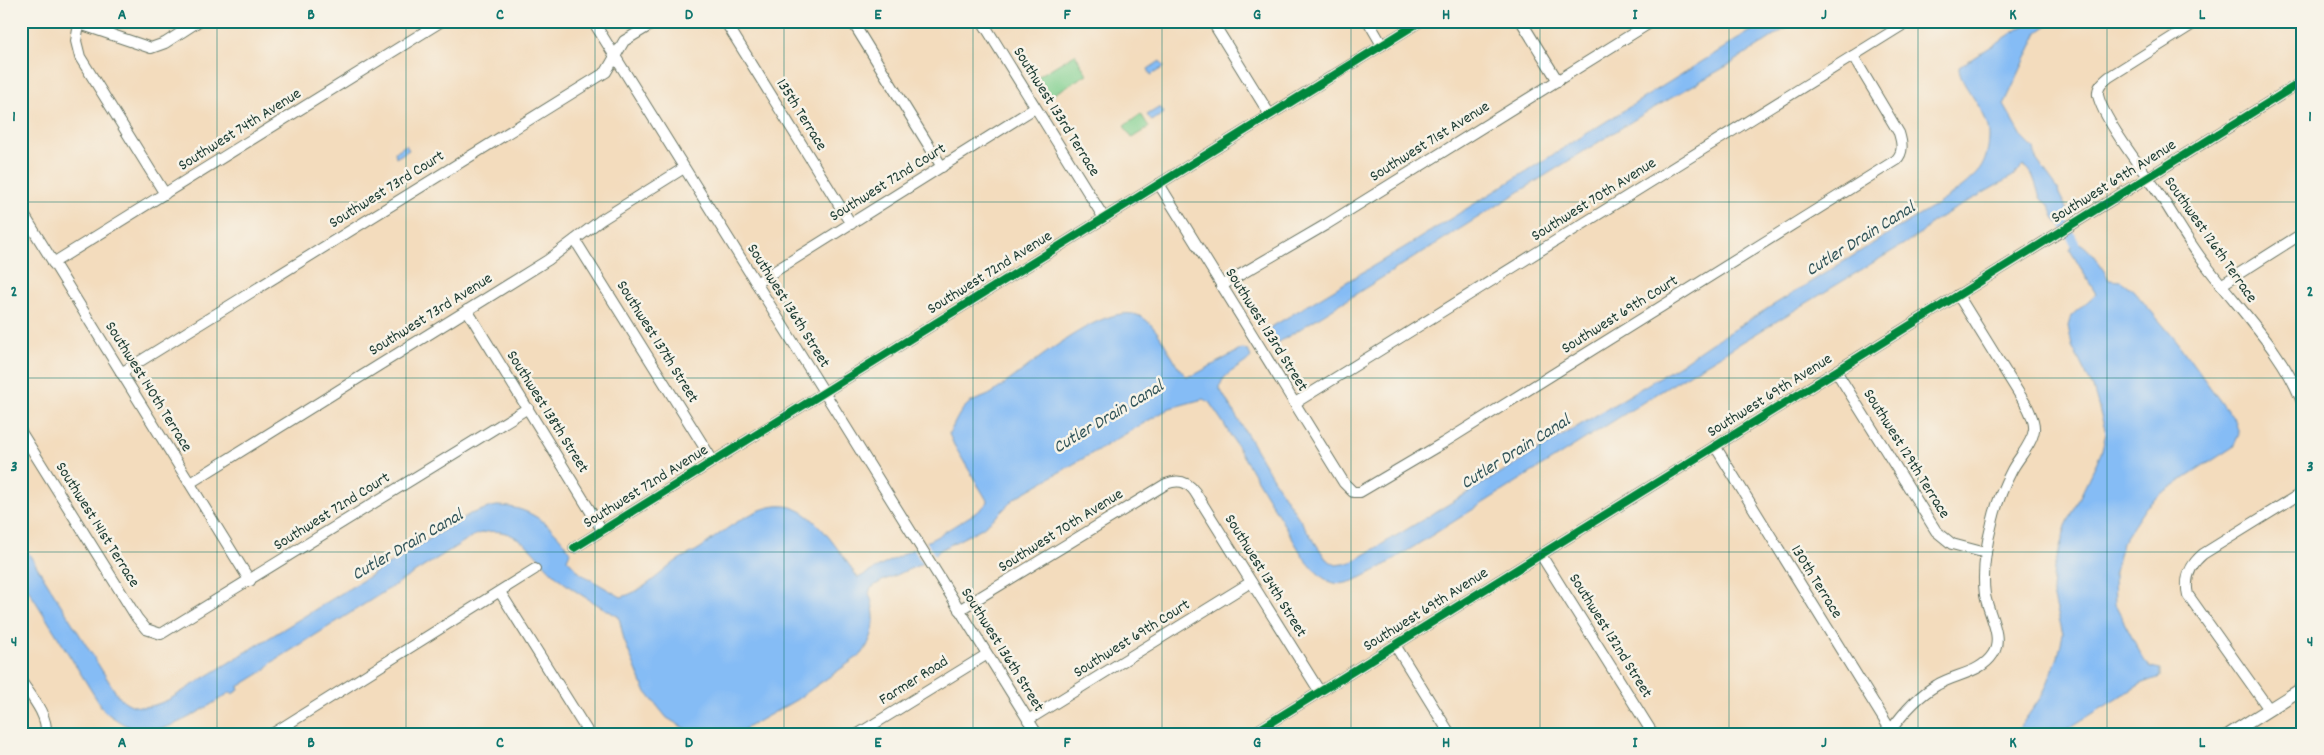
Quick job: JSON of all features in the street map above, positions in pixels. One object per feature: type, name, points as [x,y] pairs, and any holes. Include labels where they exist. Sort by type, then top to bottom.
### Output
[{"type":"main road","points":[[2238,732],[2303,688]]},
{"type":"street","points":[[165,194],[80,57],[76,41],[75,23],[141,46],[154,48],[199,21]]},
{"type":"street","name":"Southwest 74th Avenue","points":[[53,263],[442,21]]},
{"type":"street","name":"Southwest 136th Street","points":[[593,21],[1036,734]]},
{"type":"street","name":"Southwest 73rd Court","points":[[122,373],[606,72],[624,41],[657,21]]},
{"type":"street","name":"135th Terrace","points":[[725,21],[851,224]]},
{"type":"street","points":[[852,21],[942,167]]},
{"type":"street","name":"Southwest 133rd Terrace","points":[[982,21],[1104,218]]},
{"type":"street","points":[[1212,21],[1270,115]]},
{"type":"street","points":[[1368,21],[1382,45]]},
{"type":"street","name":"Southwest 72nd Avenue","points":[[574,548],[1421,21]]},
{"type":"street","points":[[1521,21],[1558,81]]},
{"type":"street","name":"Southwest 71st Avenue","points":[[1221,286],[1327,224],[1653,21]]},
{"type":"street","name":"Southwest 70th Avenue","points":[[1295,404],[1909,21]]},
{"type":"street","name":"Southwest 126th Terrace","points":[[2198,21],[2109,77],[2098,90],[2101,104],[2189,242],[2288,373],[2303,406]]},
{"type":"street","name":"Southwest 69th Court","points":[[1350,491],[1360,492],[1377,483],[1892,163],[1901,153],[1901,140],[1896,126],[1853,56]]},
{"type":"street","name":"Southwest 69th Avenue","points":[[1252,734],[2303,81]]},
{"type":"street","name":"Southwest 72nd Court","points":[[756,284],[1035,108]]},
{"type":"street","name":"Southwest 73rd Avenue","points":[[190,483],[553,257],[601,220],[684,168]]},
{"type":"street","name":"Southwest 133rd Street","points":[[1159,184],[1350,491]]},
{"type":"street","name":"Southwest 140th Terrace","points":[[21,210],[250,580]]},
{"type":"street","points":[[2221,285],[2303,233]]},
{"type":"street","name":"Southwest 137th Street","points":[[576,240],[713,461]]},
{"type":"street","points":[[1892,732],[1905,713],[1926,692],[1942,682],[1975,669],[1993,654],[1996,640],[1985,594],[1986,553],[1999,500],[2013,470],[2030,441],[2034,424],[2028,408],[1958,296]]},
{"type":"street","name":"Southwest 138th Street","points":[[467,310],[602,530]]},
{"type":"street","name":"Southwest 129th Terrace","points":[[1836,371],[1936,531],[1952,544],[1986,553]]},
{"type":"street","name":"Southwest 72nd Court","points":[[150,632],[164,633],[528,408]]},
{"type":"street","name":"Southwest 141st Terrace","points":[[21,432],[137,618],[150,632]]},
{"type":"street","name":"130th Terrace","points":[[1715,446],[1892,732]]},
{"type":"street","points":[[2270,709],[2188,595],[2187,580],[2197,559],[2301,493],[2303,477]]},
{"type":"street","name":"Southwest 70th Avenue","points":[[959,610],[1166,484],[1180,481]]},
{"type":"street","name":"Southwest 134th Street","points":[[1180,481],[1188,484],[1195,492],[1320,692]]},
{"type":"street","name":"Southwest 132nd Street","points":[[1542,555],[1653,734]]},
{"type":"street","points":[[272,734],[535,570]]},
{"type":"street","name":"Southwest 69th Court","points":[[1028,720],[1251,582]]},
{"type":"street","points":[[500,592],[589,734]]},
{"type":"street","points":[[1395,646],[1450,734]]},
{"type":"street","name":"Farmer Road","points":[[858,734],[986,654]]},
{"type":"street","points":[[21,681],[41,712],[46,732]]},
{"type":"green space","points":[[1075,54],[1087,74],[1049,97],[1037,77]]},
{"type":"green space","points":[[1141,114],[1149,127],[1132,138],[1124,126]]},
{"type":"water","points":[[1767,21],[1797,21],[1732,63],[1645,113],[1276,344],[1270,346],[1264,337],[1268,329],[1410,244]]},
{"type":"water","name":"Cutler Drain Canal","points":[[2031,21],[2054,21],[2038,32],[2004,105],[2023,138],[2034,149],[2036,159],[2058,189],[2068,211],[2066,219],[2058,223],[2049,205],[2042,201],[2030,171],[2023,166],[2013,176],[1932,222],[1922,233],[1650,398],[1380,568],[1347,583],[1331,582],[1314,570],[1304,558],[1222,421],[1209,402],[1203,399],[1170,408],[1015,498],[982,528],[940,550],[931,560],[882,581],[871,588],[869,593],[872,601],[874,625],[870,640],[862,654],[796,700],[736,734],[694,734],[667,718],[645,691],[624,640],[619,617],[569,586],[554,574],[526,544],[510,534],[487,532],[471,537],[271,663],[264,671],[238,687],[239,690],[232,694],[231,692],[201,711],[168,727],[146,731],[129,727],[104,711],[21,578],[21,541],[118,696],[130,704],[143,707],[156,705],[170,699],[470,514],[497,506],[518,509],[536,517],[552,529],[566,545],[570,552],[567,559],[581,574],[621,597],[643,587],[675,562],[699,549],[731,526],[754,513],[774,506],[790,507],[806,515],[822,529],[858,578],[936,537],[980,510],[988,502],[949,434],[965,407],[971,402],[992,393],[1041,356],[1083,329],[1103,319],[1121,314],[1137,315],[1152,325],[1186,376],[1194,375],[1242,349],[1248,350],[1251,357],[1227,375],[1221,383],[1220,389],[1277,485],[1326,559],[1336,565],[1351,563],[1678,366],[1710,344],[1934,207],[1967,183],[1982,167],[1989,139],[1985,118],[1964,82],[1959,67]]},
{"type":"water","points":[[1160,61],[1164,67],[1151,75],[1148,69]]},
{"type":"water","points":[[1160,107],[1164,113],[1152,121],[1147,115]]},
{"type":"water","points":[[406,145],[409,150],[396,158],[395,152]]},
{"type":"water","points":[[2075,242],[2080,243],[2090,251],[2109,280],[2121,281],[2133,290],[2174,338],[2235,420],[2239,434],[2233,447],[2162,493],[2146,507],[2122,543],[2114,576],[2115,605],[2144,660],[2149,666],[2160,669],[2160,677],[2141,684],[2059,734],[2015,734],[2043,694],[2058,657],[2063,634],[2052,590],[2054,568],[2066,526],[2101,453],[2106,433],[2093,388],[2072,346],[2068,326],[2071,316],[2096,294],[2070,250]]},
{"type":"pier","points":[[925,539],[937,559],[924,566],[912,547]]},
{"type":"waterway","points":[[2058,210],[2079,252]]},
{"type":"cycle path","points":[[574,548],[1421,21]]},
{"type":"cycle path","points":[[1252,734],[2303,81]]}]
